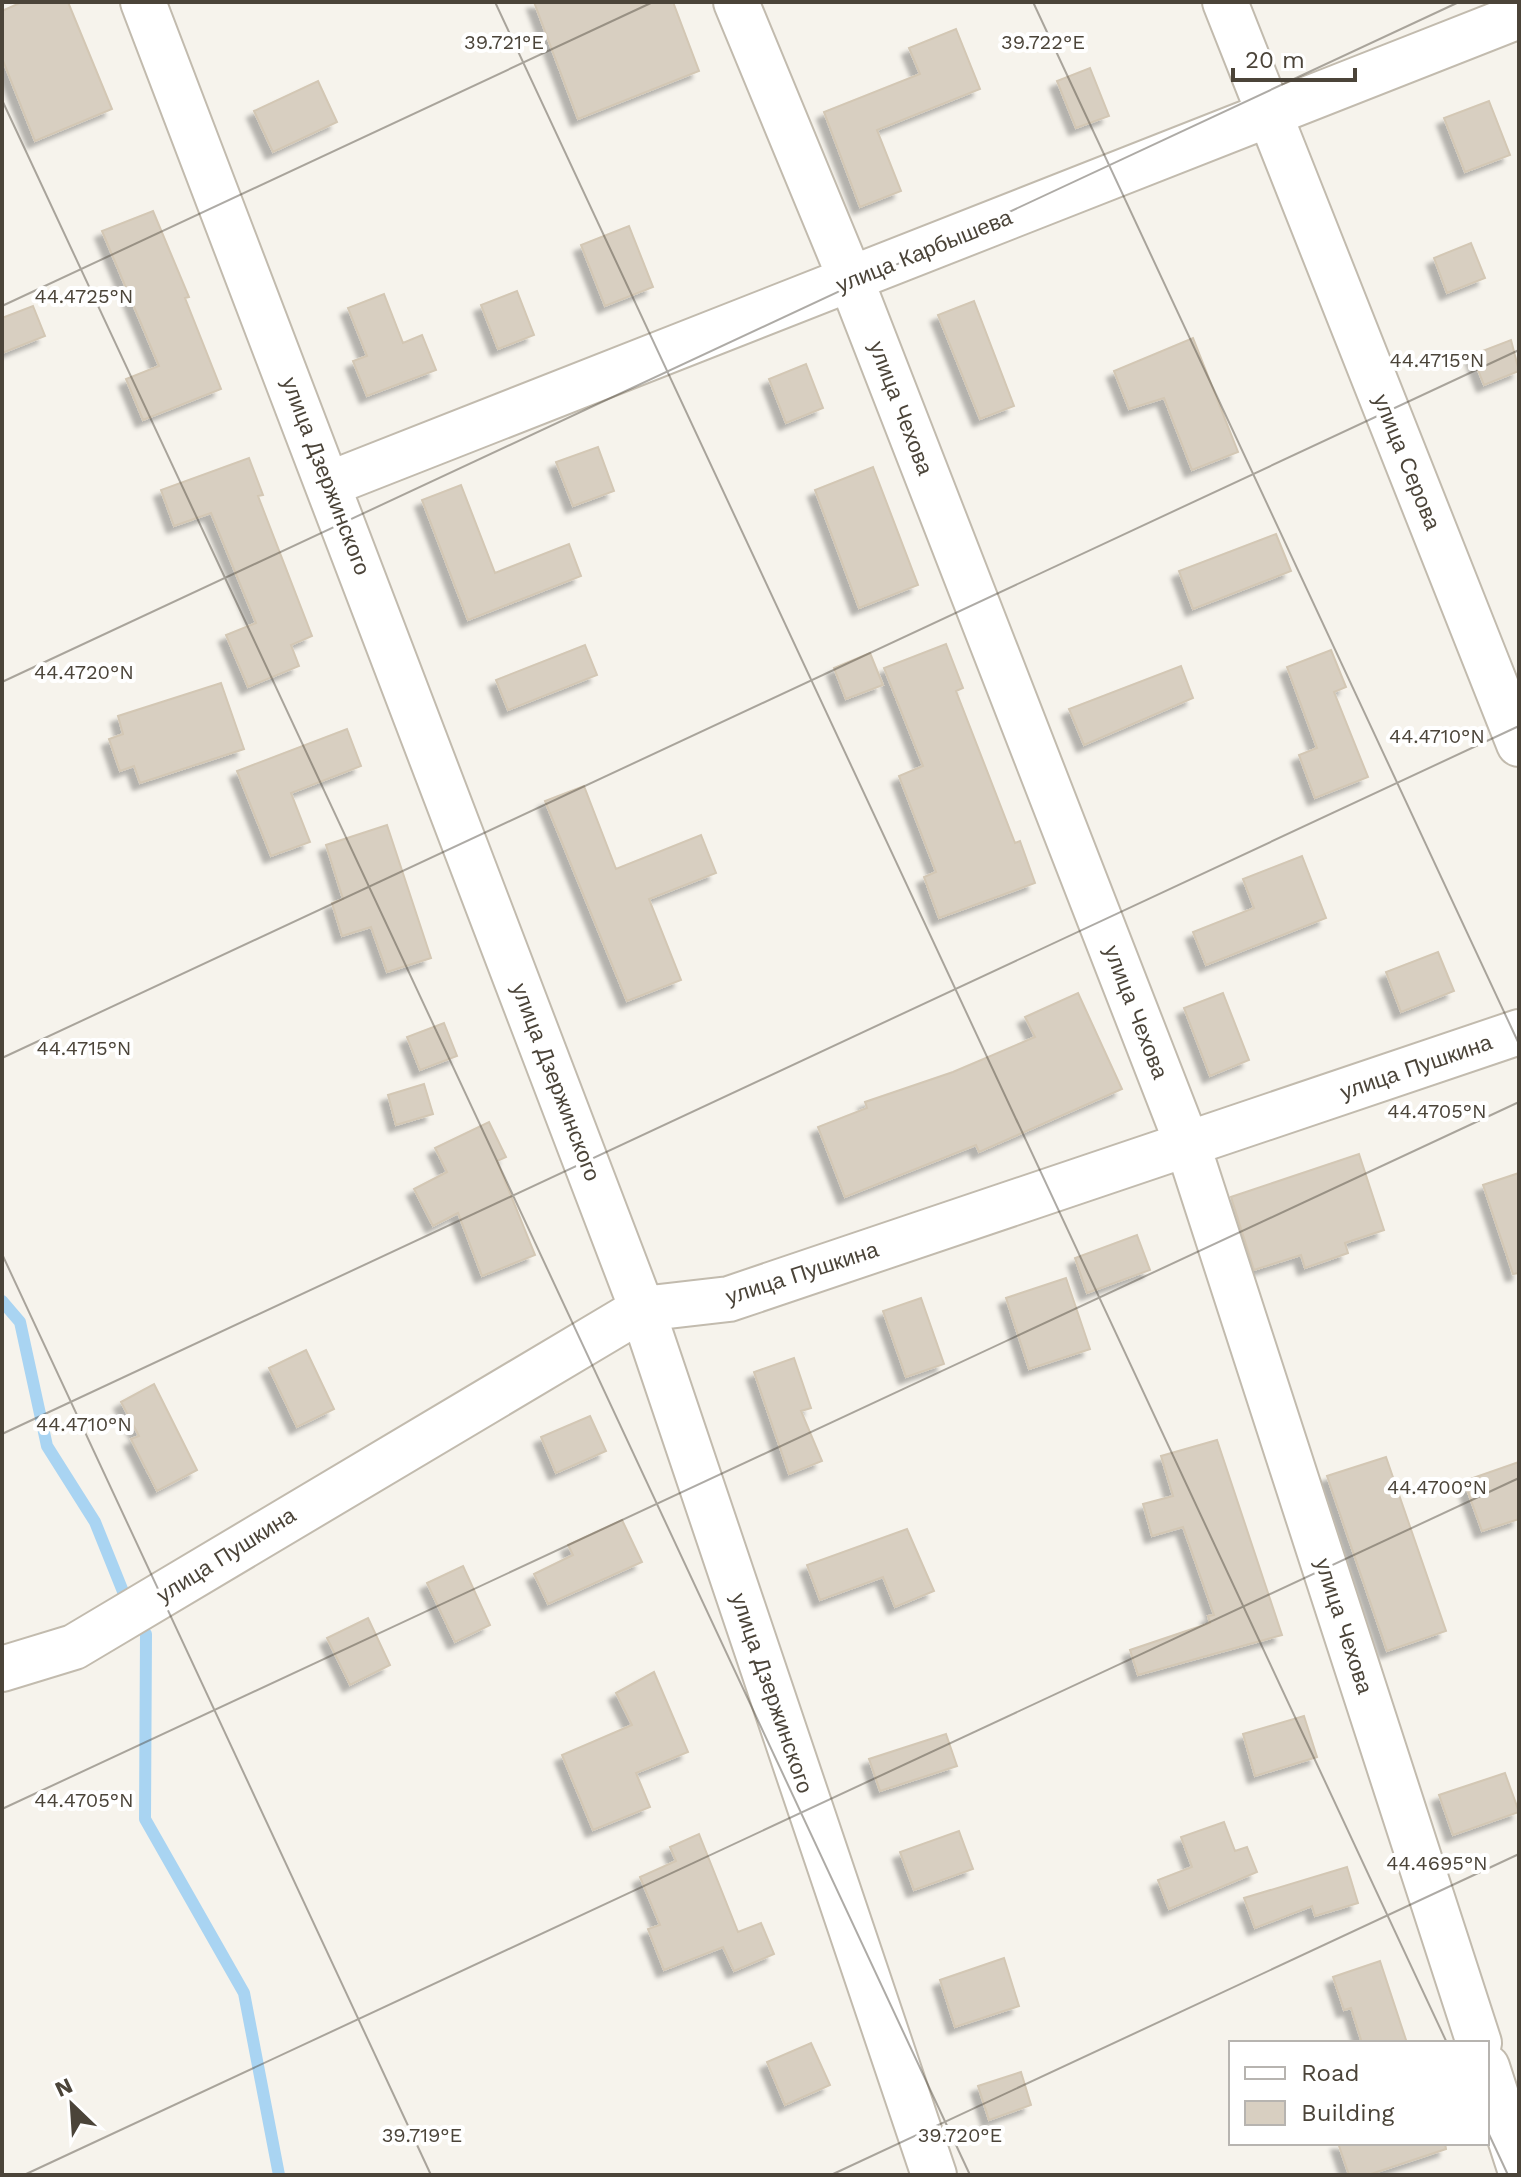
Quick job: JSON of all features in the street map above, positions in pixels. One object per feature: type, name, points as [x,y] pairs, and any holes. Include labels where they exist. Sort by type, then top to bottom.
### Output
[{"type":"street","name":"улица Дзержинского","points":[[143,2],[642,1309],[934,2175]]},
{"type":"street","name":"улица Чехова","points":[[736,2],[851,280],[1188,1146],[1478,2041]]},
{"type":"street","name":"улица Серова","points":[[1225,2],[1519,744]]},
{"type":"street","name":"улица Карбышева","points":[[329,484],[1519,16]]},
{"type":"street","name":"улица Пушкина","points":[[2,1669],[74,1647],[642,1309],[729,1299],[1519,1032]]},
{"type":"street","points":[[1489,2073],[1519,2166]]},
{"type":"building","points":[[22,2],[68,2],[112,109],[35,141],[2,58],[2,11]]},
{"type":"building","points":[[534,2],[673,2],[699,71],[578,119]]},
{"type":"building","points":[[956,29],[980,89],[877,130],[901,191],[860,207],[824,112],[920,74],[909,48]]},
{"type":"building","points":[[1090,68],[1109,116],[1076,128],[1057,81]]},
{"type":"building","points":[[318,81],[337,122],[273,152],[254,111]]},
{"type":"building","points":[[1489,101],[1510,155],[1465,172],[1444,118]]},
{"type":"building","points":[[153,211],[189,297],[185,298],[221,389],[143,420],[126,379],[159,366],[102,231]]},
{"type":"building","points":[[629,226],[653,287],[605,306],[581,245]]},
{"type":"building","points":[[1471,243],[1485,278],[1447,293],[1434,258]]},
{"type":"building","points":[[517,291],[534,335],[498,349],[481,305]]},
{"type":"building","points":[[384,294],[403,343],[422,335],[436,370],[367,396],[353,361],[367,356],[348,308]]},
{"type":"building","points":[[974,301],[1014,406],[980,419],[938,315]]},
{"type":"building","points":[[33,306],[45,336],[2,353],[2,318]]},
{"type":"building","points":[[1193,338],[1238,452],[1192,470],[1164,398],[1129,409],[1114,371]]},
{"type":"building","points":[[1511,340],[1519,371],[1484,385],[1472,355]]},
{"type":"building","points":[[806,364],[823,408],[786,423],[769,379]]},
{"type":"building","points":[[598,447],[614,491],[573,506],[556,462]]},
{"type":"building","points":[[249,458],[263,495],[258,496],[312,636],[291,645],[299,666],[248,687],[226,635],[256,623],[211,513],[174,526],[161,490]]},
{"type":"building","points":[[873,467],[918,585],[859,608],[815,490]]},
{"type":"building","points":[[461,485],[495,573],[569,544],[581,576],[468,620],[422,500]]},
{"type":"building","points":[[1276,534],[1291,571],[1193,609],[1179,571]]},
{"type":"building","points":[[946,644],[963,688],[956,691],[1015,843],[1020,841],[1035,883],[939,918],[924,877],[936,872],[899,776],[923,766],[884,668]]},
{"type":"building","points":[[585,645],[597,675],[508,710],[496,680]]},
{"type":"building","points":[[1331,650],[1346,687],[1334,692],[1368,777],[1315,798],[1299,755],[1317,748],[1287,667]]},
{"type":"building","points":[[870,653],[883,685],[846,699],[834,668]]},
{"type":"building","points":[[1181,666],[1193,698],[1084,745],[1069,709]]},
{"type":"building","points":[[221,683],[244,749],[140,783],[134,766],[120,771],[109,739],[123,734],[118,716]]},
{"type":"building","points":[[347,729],[361,766],[291,793],[310,842],[271,856],[237,771]]},
{"type":"building","points":[[584,786],[616,869],[701,835],[716,873],[649,899],[681,980],[627,1001],[545,801]]},
{"type":"building","points":[[387,825],[431,958],[387,972],[371,927],[342,936],[332,903],[343,899],[326,845]]},
{"type":"building","points":[[1302,856],[1326,918],[1206,965],[1193,932],[1254,908],[1243,879]]},
{"type":"building","points":[[1438,952],[1454,991],[1401,1012],[1386,972]]},
{"type":"building","points":[[1078,993],[1122,1089],[979,1152],[976,1145],[845,1197],[818,1127],[867,1108],[865,1102],[953,1072],[1035,1037],[1025,1017]]},
{"type":"building","points":[[1223,993],[1249,1060],[1210,1076],[1184,1008]]},
{"type":"building","points":[[444,1023],[457,1056],[420,1070],[407,1037]]},
{"type":"building","points":[[424,1084],[433,1114],[396,1125],[388,1095]]},
{"type":"building","points":[[489,1122],[506,1157],[497,1161],[535,1255],[482,1276],[458,1213],[433,1226],[414,1189],[447,1172],[435,1148]]},
{"type":"building","points":[[1359,1154],[1384,1230],[1345,1243],[1348,1253],[1305,1268],[1301,1255],[1254,1270],[1231,1197]]},
{"type":"building","points":[[1519,1173],[1519,1273],[1513,1274],[1483,1185]]},
{"type":"building","points":[[1137,1235],[1150,1270],[1087,1293],[1075,1258]]},
{"type":"building","points":[[1066,1278],[1090,1349],[1029,1369],[1006,1298]]},
{"type":"building","points":[[921,1298],[944,1364],[906,1377],[883,1311]]},
{"type":"building","points":[[306,1350],[334,1409],[297,1427],[269,1368]]},
{"type":"building","points":[[794,1358],[811,1408],[801,1411],[822,1461],[789,1474],[754,1372]]},
{"type":"building","points":[[154,1384],[197,1470],[157,1491],[131,1439],[139,1436],[121,1402]]},
{"type":"building","points":[[590,1416],[606,1451],[556,1473],[541,1437]]},
{"type":"building","points":[[1217,1440],[1282,1635],[1138,1675],[1130,1650],[1210,1623],[1208,1616],[1214,1615],[1183,1527],[1152,1536],[1143,1504],[1173,1496],[1161,1456]]},
{"type":"building","points":[[1386,1457],[1446,1631],[1387,1651],[1327,1476]]},
{"type":"building","points":[[1519,1462],[1519,1519],[1482,1531],[1464,1481]]},
{"type":"building","points":[[622,1520],[642,1562],[548,1604],[534,1574],[573,1555],[568,1545]]},
{"type":"building","points":[[907,1529],[934,1591],[895,1607],[883,1577],[820,1600],[807,1565]]},
{"type":"building","points":[[463,1566],[490,1625],[455,1642],[427,1583]]},
{"type":"building","points":[[368,1618],[390,1665],[350,1685],[327,1638]]},
{"type":"building","points":[[654,1672],[688,1752],[636,1773],[650,1807],[593,1830],[562,1755],[632,1725],[616,1693]]},
{"type":"building","points":[[1304,1716],[1317,1757],[1255,1776],[1243,1734]]},
{"type":"building","points":[[946,1734],[957,1766],[880,1791],[869,1759]]},
{"type":"building","points":[[1505,1773],[1519,1812],[1453,1835],[1439,1795]]},
{"type":"building","points":[[1224,1822],[1235,1851],[1247,1847],[1257,1872],[1169,1909],[1158,1880],[1192,1867],[1181,1837]]},
{"type":"building","points":[[959,1831],[973,1869],[914,1890],[900,1852]]},
{"type":"building","points":[[699,1834],[738,1932],[761,1923],[774,1954],[734,1971],[723,1947],[664,1970],[648,1929],[660,1925],[640,1877],[676,1861],[670,1847]]},
{"type":"building","points":[[1347,1867],[1358,1903],[1315,1916],[1312,1906],[1255,1928],[1244,1898]]},
{"type":"building","points":[[1004,1958],[1019,2006],[955,2027],[940,1980]]},
{"type":"building","points":[[1380,1961],[1406,2041],[1361,2041],[1351,2008],[1344,2010],[1333,1977]]},
{"type":"building","points":[[811,2043],[830,2085],[785,2105],[767,2062]]},
{"type":"building","points":[[1021,2072],[1031,2105],[989,2120],[978,2086]]},
{"type":"building","points":[[1339,2145],[1445,2145],[1446,2149],[1368,2175],[1349,2175]]},
{"type":"waterway","points":[[2,1301],[20,1322],[47,1446],[95,1522],[124,1594]]},
{"type":"waterway","points":[[146,1634],[145,1819],[244,1993],[279,2175]]}]
